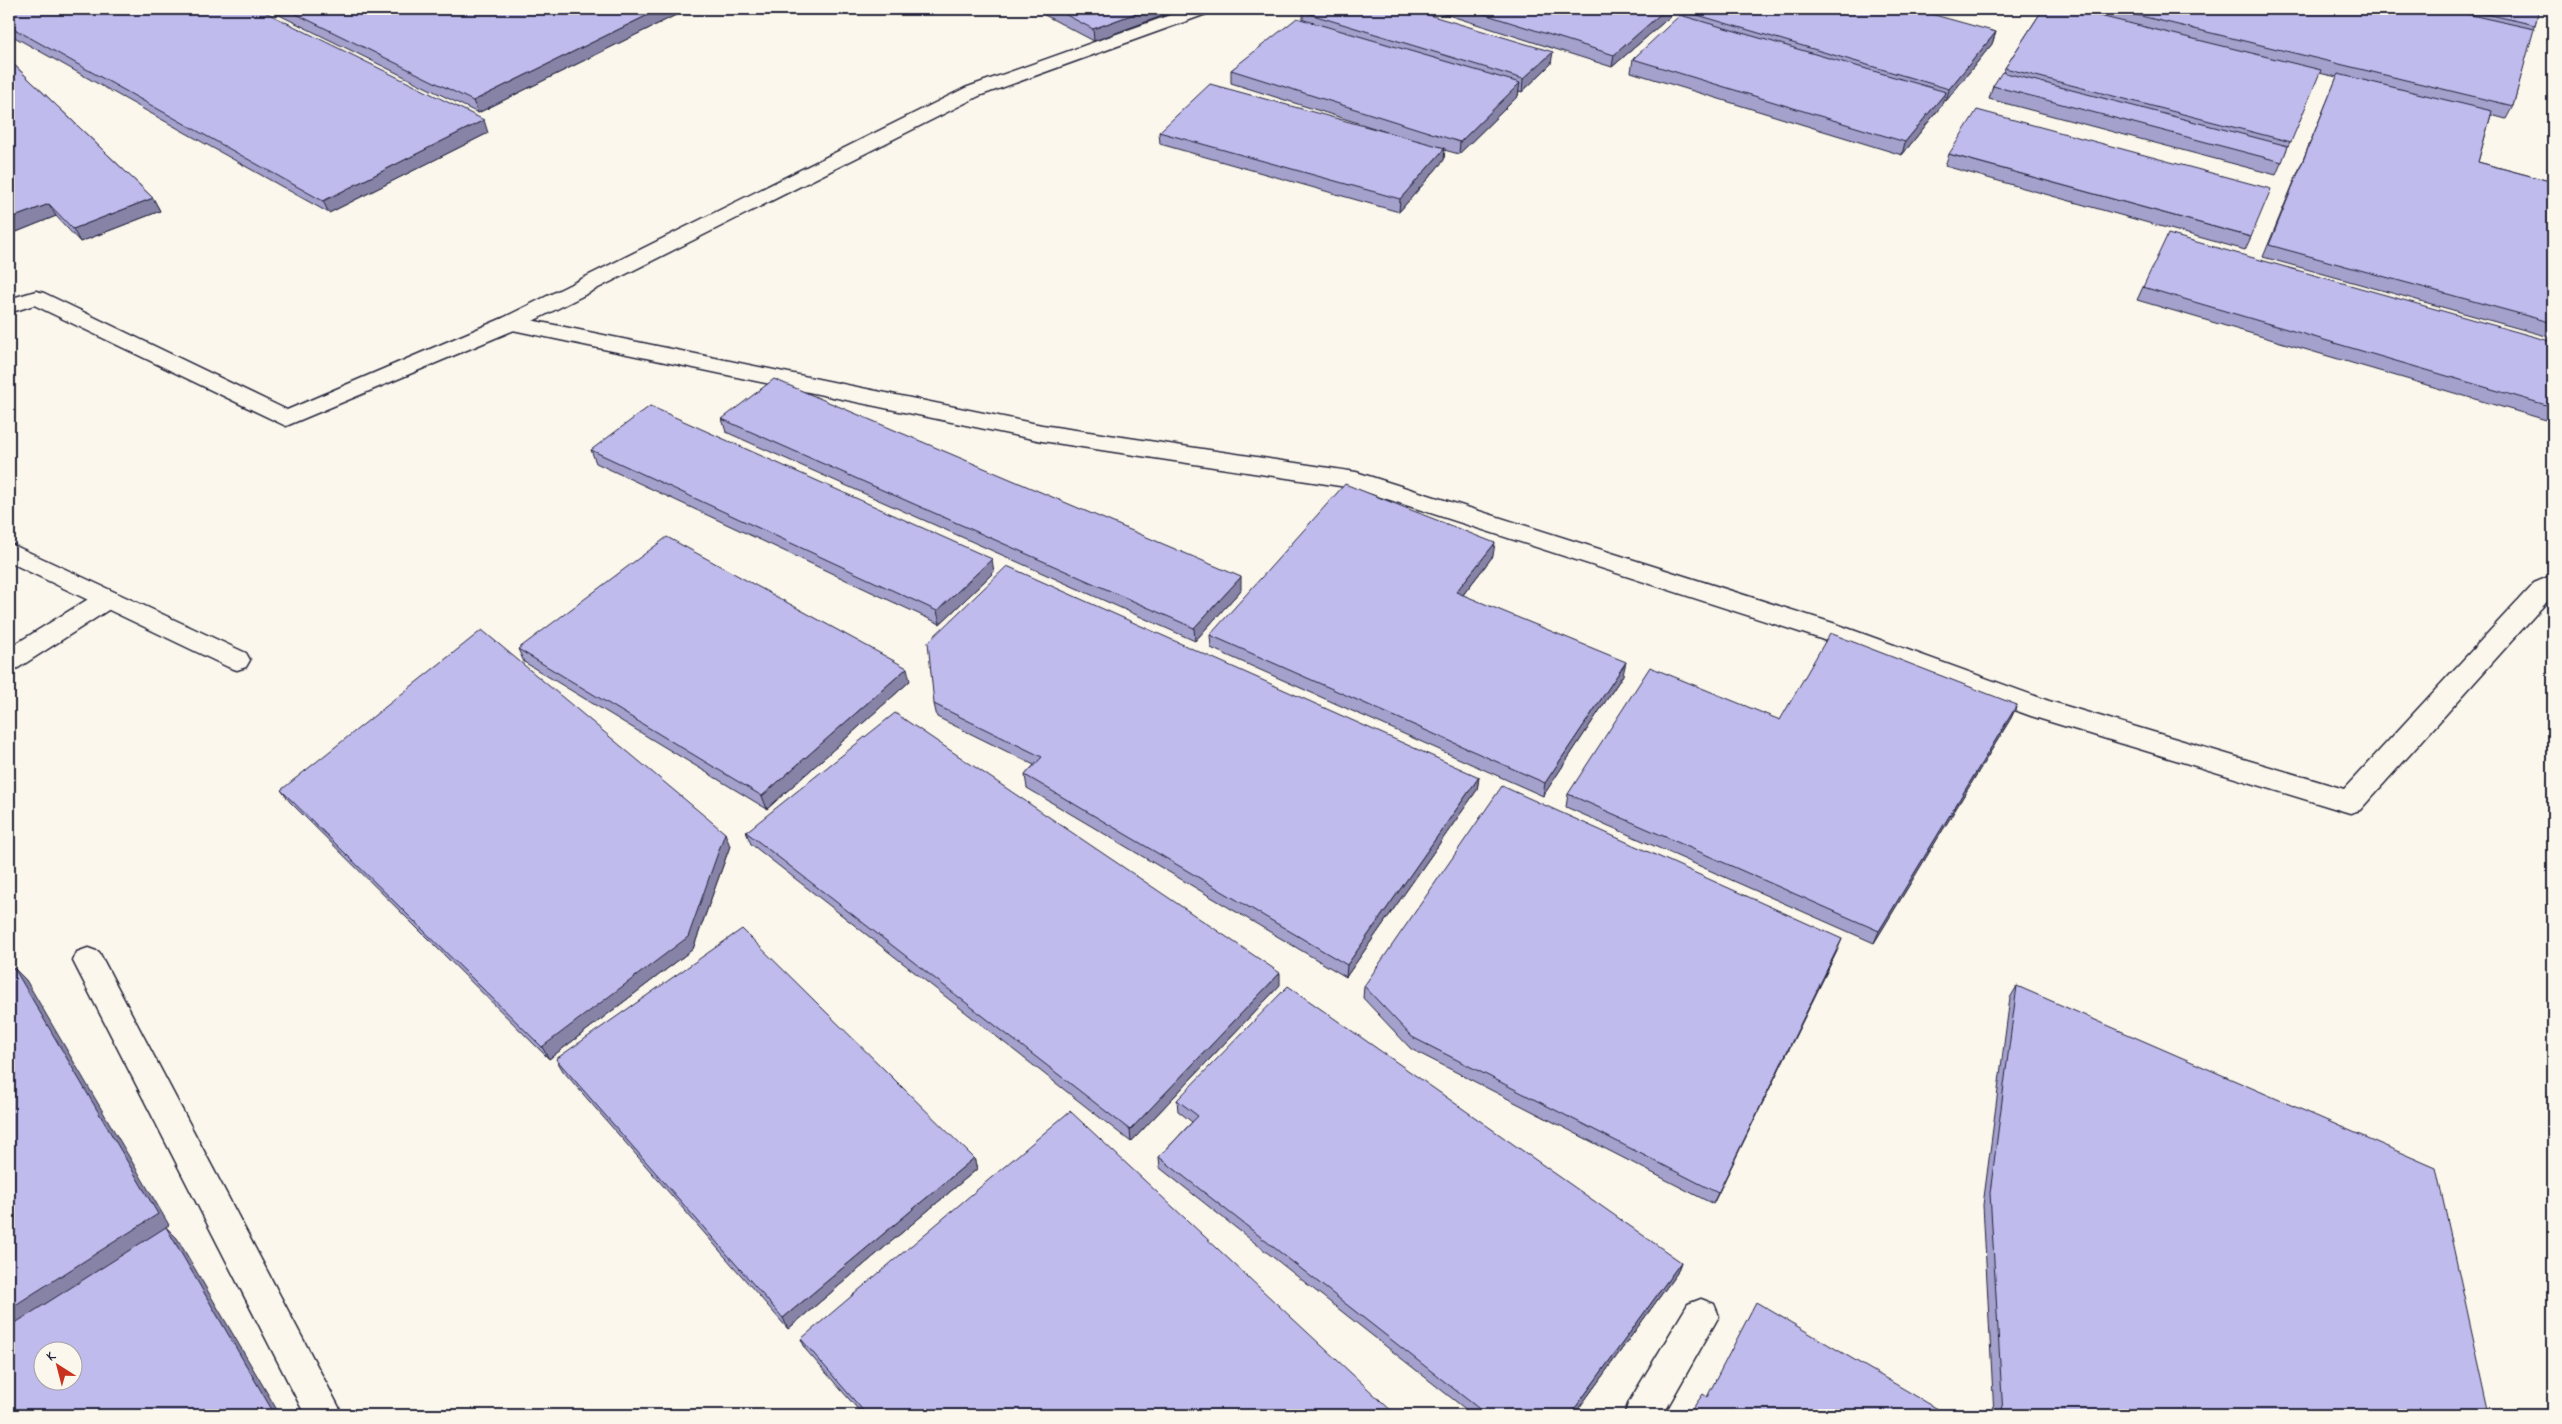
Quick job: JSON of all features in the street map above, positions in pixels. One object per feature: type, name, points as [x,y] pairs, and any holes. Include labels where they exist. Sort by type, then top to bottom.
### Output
[{"type":"street","points":[[9,306],[36,298],[286,419],[511,323],[972,92],[1203,9]]},
{"type":"street","points":[[511,323],[1042,433],[1356,480],[1827,631],[2041,709],[2350,802],[2544,589],[2553,584]]},
{"type":"street","points":[[9,552],[237,660]]},
{"type":"street","points":[[9,661],[107,599]]},
{"type":"street","points":[[88,961],[325,1415]]},
{"type":"street","points":[[1642,1415],[1700,1316]]},
{"type":"building","points":[[9,9],[259,9],[484,120],[323,201],[9,26]]},
{"type":"building","points":[[286,9],[660,9],[473,101]]},
{"type":"building","points":[[1055,9],[1147,9],[1093,29]]},
{"type":"building","points":[[1307,9],[1409,9],[1553,52],[1523,79],[1303,12]]},
{"type":"building","points":[[1468,9],[1666,9],[1614,55]]},
{"type":"building","points":[[1687,9],[1913,9],[1996,32],[1949,89],[1684,11]]},
{"type":"building","points":[[2043,9],[2071,9],[2321,70],[2291,142],[2005,68]]},
{"type":"building","points":[[2112,9],[2444,9],[2534,29],[2513,106]]},
{"type":"building","points":[[2465,9],[2539,9],[2535,25]]},
{"type":"building","points":[[1680,15],[1946,92],[1905,142],[1633,59]]},
{"type":"building","points":[[1297,18],[1520,83],[1460,142],[1231,70]]},
{"type":"building","points":[[9,60],[153,198],[73,229],[49,204],[9,219]]},
{"type":"building","points":[[2002,72],[2288,146],[2282,162],[1993,86]]},
{"type":"building","points":[[2338,74],[2492,111],[2478,162],[2553,182],[2553,323],[2269,245]]},
{"type":"building","points":[[1210,84],[1445,148],[1400,199],[1159,132]]},
{"type":"building","points":[[1977,110],[2271,189],[2251,237],[1949,154]]},
{"type":"building","points":[[2168,234],[2553,342],[2553,407],[2143,287]]},
{"type":"building","points":[[774,379],[1241,577],[1194,628],[722,419]]},
{"type":"building","points":[[650,406],[992,559],[937,611],[591,450]]},
{"type":"building","points":[[1345,484],[1495,543],[1456,592],[1626,662],[1545,783],[1210,635]]},
{"type":"building","points":[[667,537],[907,668],[762,796],[518,649]]},
{"type":"building","points":[[1007,566],[1479,777],[1347,965],[1025,775],[1042,757],[934,704],[928,642]]},
{"type":"building","points":[[482,630],[725,833],[688,937],[542,1047],[281,790]]},
{"type":"building","points":[[1830,633],[2017,705],[1879,931],[1568,794],[1650,667],[1780,720]]},
{"type":"building","points":[[895,713],[1280,973],[1130,1130],[746,832]]},
{"type":"building","points":[[1502,786],[1842,939],[1718,1193],[1412,1037],[1364,986]]},
{"type":"building","points":[[742,929],[974,1158],[783,1318],[556,1059]]},
{"type":"building","points":[[14,968],[158,1214],[9,1309],[9,971]]},
{"type":"building","points":[[1288,986],[1681,1262],[1570,1415],[1487,1415],[1159,1157],[1198,1116],[1177,1100]]},
{"type":"building","points":[[2017,986],[2436,1168],[2490,1415],[2003,1415],[1990,1193]]},
{"type":"building","points":[[1070,1111],[1396,1415],[867,1415],[801,1339]]},
{"type":"building","points":[[166,1227],[275,1415],[9,1415],[9,1327]]},
{"type":"building","points":[[1756,1302],[1948,1415],[1688,1415],[1703,1394],[1707,1397]]}]
